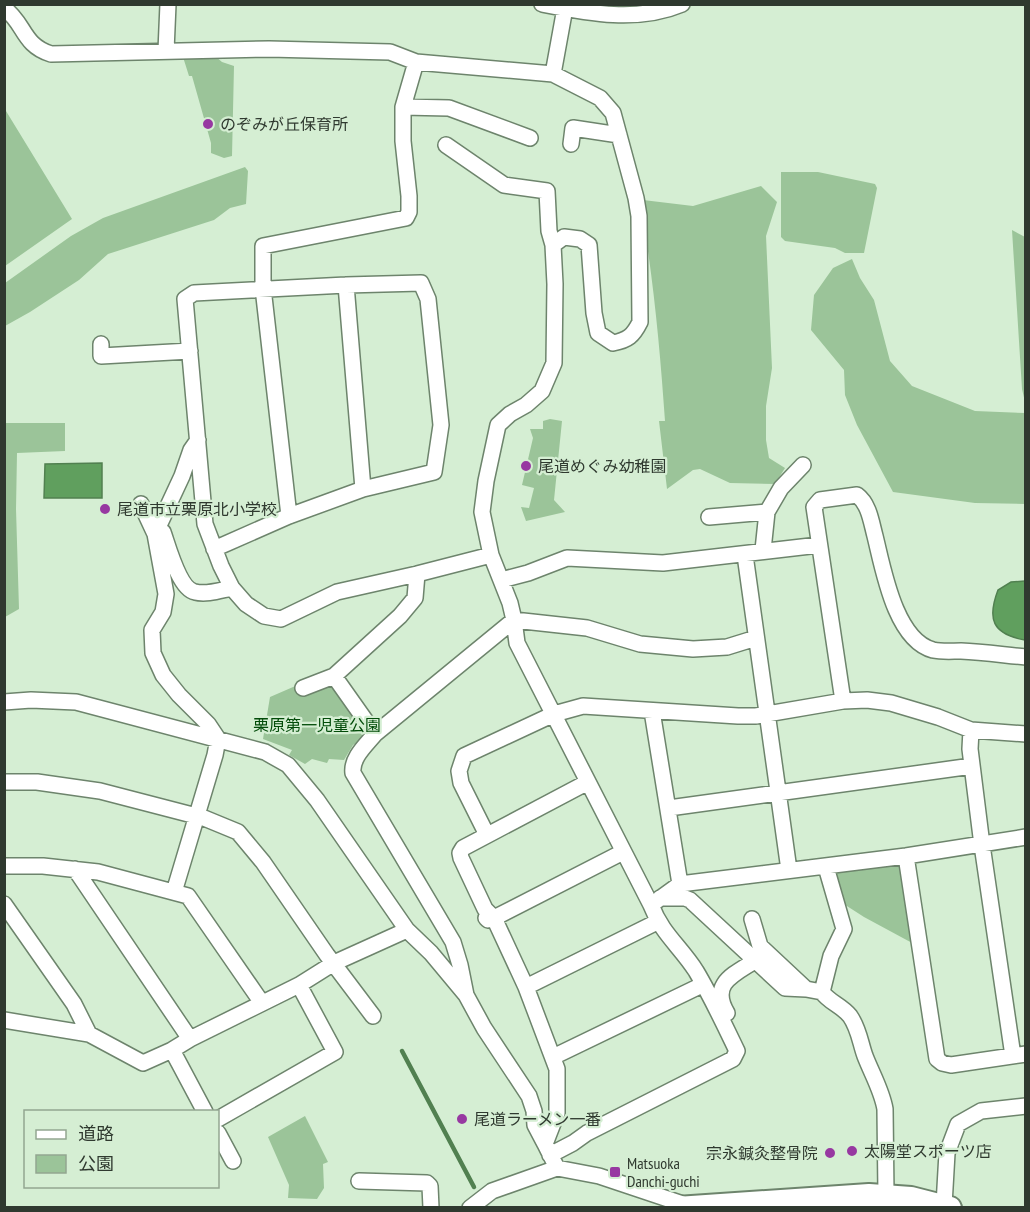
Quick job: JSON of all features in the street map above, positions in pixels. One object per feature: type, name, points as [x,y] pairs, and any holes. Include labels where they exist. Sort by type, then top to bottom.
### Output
[{"type":"highway","points":[[684,1207],[846,1195],[886,1195],[911,1198],[947,1207]]},
{"type":"street","points":[[166,51],[168,4]]},
{"type":"street","points":[[542,4],[602,14],[639,14],[669,10],[681,4]]},
{"type":"street","points":[[4,8],[33,45],[51,54],[269,49],[390,52],[416,62],[553,74],[600,98],[613,112],[636,198],[640,222],[640,322],[626,341],[613,343],[598,333],[594,313],[589,245],[580,239],[564,237],[553,245]]},
{"type":"street","points":[[553,74],[565,8]]},
{"type":"street","points":[[289,516],[264,288],[263,246],[406,218],[409,212],[410,196],[403,141],[403,107],[416,62]]},
{"type":"street","points":[[403,107],[449,108],[530,138]]},
{"type":"street","points":[[571,144],[573,128],[619,135]]},
{"type":"street","points":[[446,145],[504,185],[547,191],[555,284],[554,363],[542,391],[498,425],[482,512],[491,555],[514,620],[518,643],[623,852],[656,902],[657,922],[696,971],[702,985],[713,1000],[736,1051],[733,1059],[586,1133],[492,1191],[470,1208]]},
{"type":"street","points":[[214,549],[289,516],[363,489],[434,472],[441,425],[428,299],[421,283],[264,288],[194,293],[185,299],[205,524],[214,549],[232,588],[246,604],[264,616],[281,620],[337,592],[491,555]]},
{"type":"street","points":[[346,285],[363,489]]},
{"type":"street","points":[[101,344],[101,356],[190,351]]},
{"type":"street","points":[[155,532],[182,476],[191,450],[198,440]]},
{"type":"street","points":[[763,550],[767,512],[781,488],[803,465]]},
{"type":"street","points":[[843,701],[814,507],[820,500],[857,495],[864,500],[886,580],[898,613],[907,630],[920,644],[934,651],[1026,657]]},
{"type":"street","points":[[141,504],[155,532],[166,594],[163,612],[152,630],[153,653],[163,675],[208,724],[218,739],[216,755],[174,892]]},
{"type":"street","points":[[709,518],[767,512]]},
{"type":"street","points":[[155,532],[162,532],[184,585],[193,592],[232,588]]},
{"type":"street","points":[[501,580],[528,573],[567,558],[663,563],[819,545]]},
{"type":"street","points":[[745,555],[789,870]]},
{"type":"street","points":[[303,688],[334,676],[400,616],[415,598],[417,574]]},
{"type":"street","points":[[466,995],[453,942],[353,773],[352,767],[361,750],[375,734],[514,620],[587,628],[640,644],[693,649],[727,647],[756,638]]},
{"type":"street","points":[[334,676],[375,734]]},
{"type":"street","points":[[4,702],[31,700],[76,702],[266,752],[288,765],[317,800],[406,930],[431,953],[466,995],[489,1036],[529,1096],[534,1111],[535,1125],[551,1155],[599,1176],[684,1207]]},
{"type":"street","points":[[487,835],[461,783],[459,771],[464,756],[554,714],[583,706],[738,717],[843,701],[867,700],[891,703],[971,730],[1026,734]]},
{"type":"street","points":[[652,711],[680,884]]},
{"type":"street","points":[[906,856],[937,1059],[951,1065],[1019,1055],[982,845],[972,766],[971,730]]},
{"type":"street","points":[[669,808],[972,766]]},
{"type":"street","points":[[4,782],[37,782],[100,791],[197,816],[238,832],[263,862],[327,955],[374,1016]]},
{"type":"street","points":[[551,1155],[557,1113],[557,1069],[526,987],[494,918],[485,909],[460,853],[463,848],[588,782]]},
{"type":"street","points":[[656,902],[680,884],[826,867],[1026,837]]},
{"type":"street","points":[[461,884],[475,909],[488,920],[623,852]]},
{"type":"street","points":[[4,866],[43,866],[98,872],[188,896],[262,1003]]},
{"type":"street","points":[[822,992],[831,956],[844,929],[826,867]]},
{"type":"street","points":[[75,869],[190,1039]]},
{"type":"street","points":[[656,902],[685,898],[690,900],[784,988],[822,992],[828,1001],[840,1006],[858,1029],[863,1052],[883,1097],[886,1195]]},
{"type":"street","points":[[4,904],[75,1004],[89,1034]]},
{"type":"street","points":[[752,920],[760,946],[806,989]]},
{"type":"street","points":[[526,987],[657,922]]},
{"type":"street","points":[[4,1020],[89,1034],[143,1063],[298,985],[334,963],[406,930]]},
{"type":"street","points":[[732,1021],[721,998],[722,986],[726,980],[756,960]]},
{"type":"street","points":[[219,1118],[335,1052],[298,985]]},
{"type":"street","points":[[553,1057],[702,985]]},
{"type":"street","points":[[172,1050],[205,1110]]},
{"type":"street","points":[[947,1207],[947,1153],[958,1124],[981,1111],[1026,1106]]},
{"type":"street","points":[[219,1135],[233,1161]]},
{"type":"street","points":[[360,1181],[427,1183],[430,1186],[431,1208]]},
{"type":"green space","points":[[215,56],[222,62],[234,66],[232,156],[224,158],[211,153],[211,143],[192,76],[189,76],[183,57]]},
{"type":"green space","points":[[5,111],[72,219],[5,266]]},
{"type":"green space","points":[[245,167],[248,171],[246,204],[230,208],[214,220],[108,254],[79,280],[5,326],[5,283],[71,236],[103,218]]},
{"type":"green space","points":[[781,172],[818,172],[875,184],[877,188],[864,253],[845,253],[835,248],[785,241],[781,237]]},
{"type":"green space","points":[[761,186],[777,202],[766,236],[772,368],[766,406],[766,440],[769,458],[785,468],[775,484],[730,483],[700,469],[693,470],[667,489],[659,421],[665,421],[658,339],[649,256],[640,201],[693,206]]},
{"type":"green space","points":[[1012,230],[1025,237],[1025,402],[1022,389]]},
{"type":"green space","points":[[852,259],[860,278],[874,300],[890,361],[912,386],[975,411],[1025,413],[1025,504],[975,503],[893,492],[857,425],[845,395],[844,370],[811,330],[814,295],[833,268]]},
{"type":"green space","points":[[550,419],[562,421],[554,500],[565,512],[526,521],[521,507],[529,508],[534,488],[522,485],[533,438],[530,429],[543,429],[543,421]]},
{"type":"green space","points":[[5,423],[65,423],[65,451],[17,453],[19,609],[5,617]]},
{"type":"green space","name":"栗原第一児童公園","points":[[300,684],[331,684],[367,731],[367,737],[353,745],[344,760],[329,759],[327,763],[312,759],[305,764],[289,755],[292,750],[263,739],[270,697]]},
{"type":"green space","points":[[898,864],[914,944],[836,899],[832,872]]},
{"type":"green space","points":[[305,1116],[328,1162],[323,1164],[324,1188],[317,1199],[288,1198],[289,1185],[268,1137]]},
{"type":"shaded area","points":[[102,463],[102,498],[44,498],[45,464]]},
{"type":"shaded area","points":[[1026,581],[1025,640],[1005,634],[999,629],[995,624],[993,609],[998,590],[1011,582]]},
{"type":"waterway","points":[[402,1051],[474,1187]]},
{"type":"place","name":"のぞみが丘保育所","points":[[208,124]]},
{"type":"place","name":"尾道めぐみ幼稚園","points":[[526,466]]},
{"type":"place","name":"尾道市立栗原北小学校","points":[[105,509]]},
{"type":"place","name":"尾道ラーメン一番","points":[[462,1119]]},
{"type":"place","name":"太陽堂スポーツ店","points":[[852,1151]]},
{"type":"place","name":"宗永鍼灸整骨院","points":[[830,1153]]},
{"type":"place","name":"Matsuoka Danchi-guchi","points":[[615,1172]]}]
